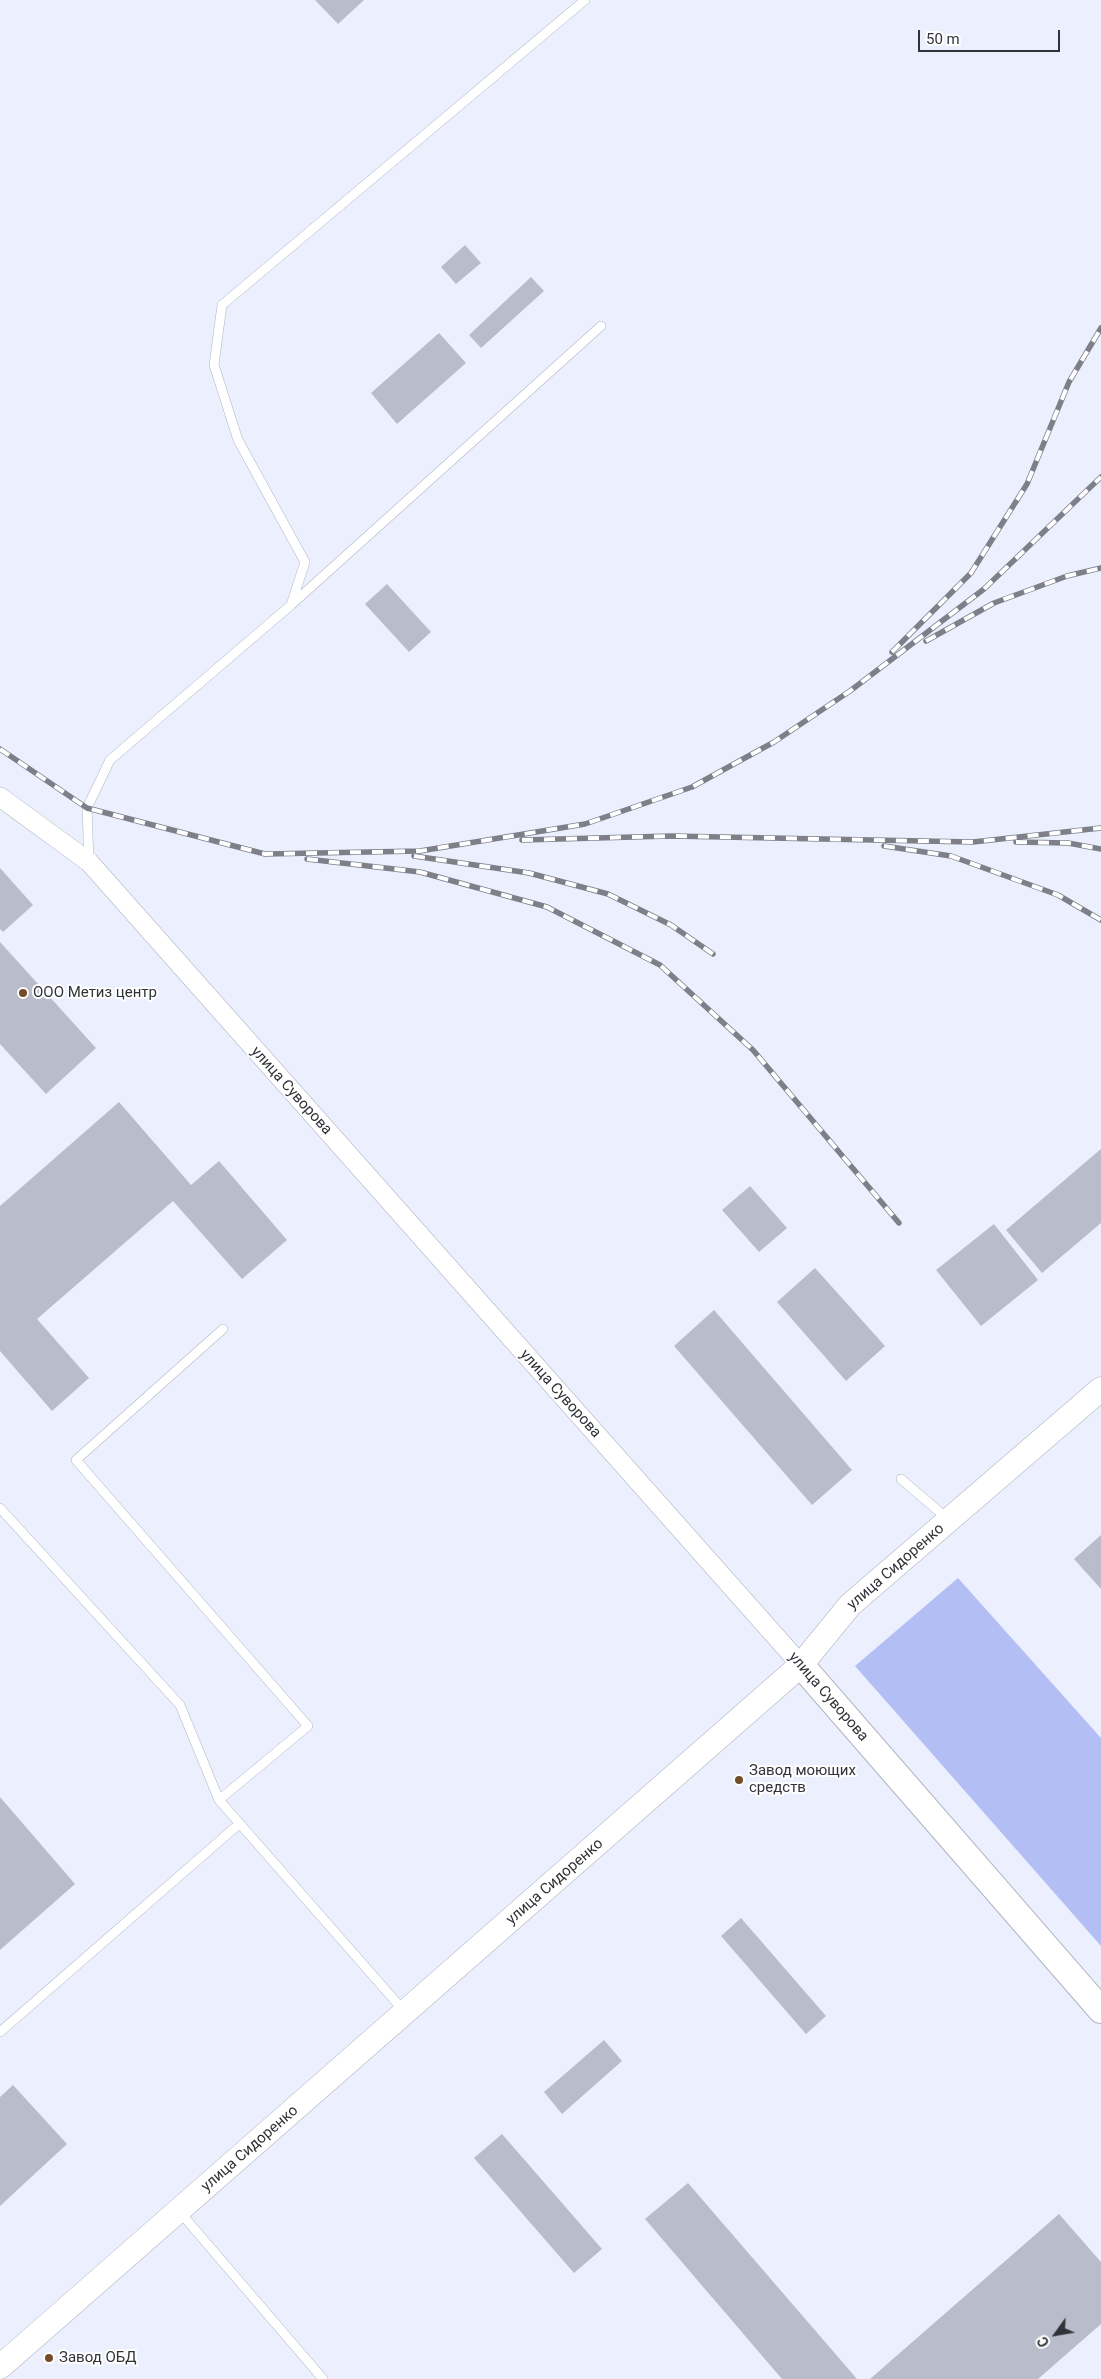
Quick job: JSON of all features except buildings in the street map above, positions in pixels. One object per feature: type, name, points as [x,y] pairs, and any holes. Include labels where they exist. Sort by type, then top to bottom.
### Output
[{"type":"main road","name":"улица Суворова","points":[[801,1665],[1101,2010]]},
{"type":"street","name":"улица Суворова","points":[[0,798],[88,862],[801,1665]]},
{"type":"street","name":"улица Сидоренко","points":[[0,2367],[801,1665],[850,1605],[1101,1389]]},
{"type":"lane","points":[[291,605],[305,562],[238,440],[232,422],[214,365],[222,305],[585,0]]},
{"type":"lane","points":[[88,862],[87,808],[110,760],[291,605],[601,326]]},
{"type":"lane","points":[[219,1800],[308,1726],[76,1460],[223,1329]]},
{"type":"lane","points":[[901,1479],[949,1520]]},
{"type":"lane","points":[[0,1508],[180,1705],[219,1800],[406,2013]]},
{"type":"lane","points":[[0,2032],[239,1824]]},
{"type":"lane","points":[[179,2211],[323,2379]]},
{"type":"shaded area","points":[[958,1578],[1101,1738],[1101,1946],[855,1666]]},
{"type":"railway","points":[[892,652],[971,573],[1027,484],[1069,382],[1101,328]]},
{"type":"railway","points":[[0,749],[87,808],[265,854],[420,851],[585,824],[692,787],[774,742],[850,691],[984,589],[1101,477]]},
{"type":"railway","points":[[926,641],[994,603],[1067,576],[1101,568]]},
{"type":"railway","points":[[522,840],[671,836],[973,842],[1101,828]]},
{"type":"railway","points":[[1016,842],[1068,843],[1101,849]]},
{"type":"railway","points":[[884,846],[951,856],[1058,895],[1101,920]]},
{"type":"railway","points":[[414,856],[529,873],[608,894],[671,925],[713,954]]},
{"type":"railway","points":[[307,859],[420,872],[547,907],[660,965],[753,1050],[899,1223]]},
{"type":"place","name":"ООО Метиз центр","points":[[23,993]]},
{"type":"place","name":"Завод моющих средств","points":[[739,1780]]},
{"type":"place","name":"Завод ОБД","points":[[49,2358]]}]
